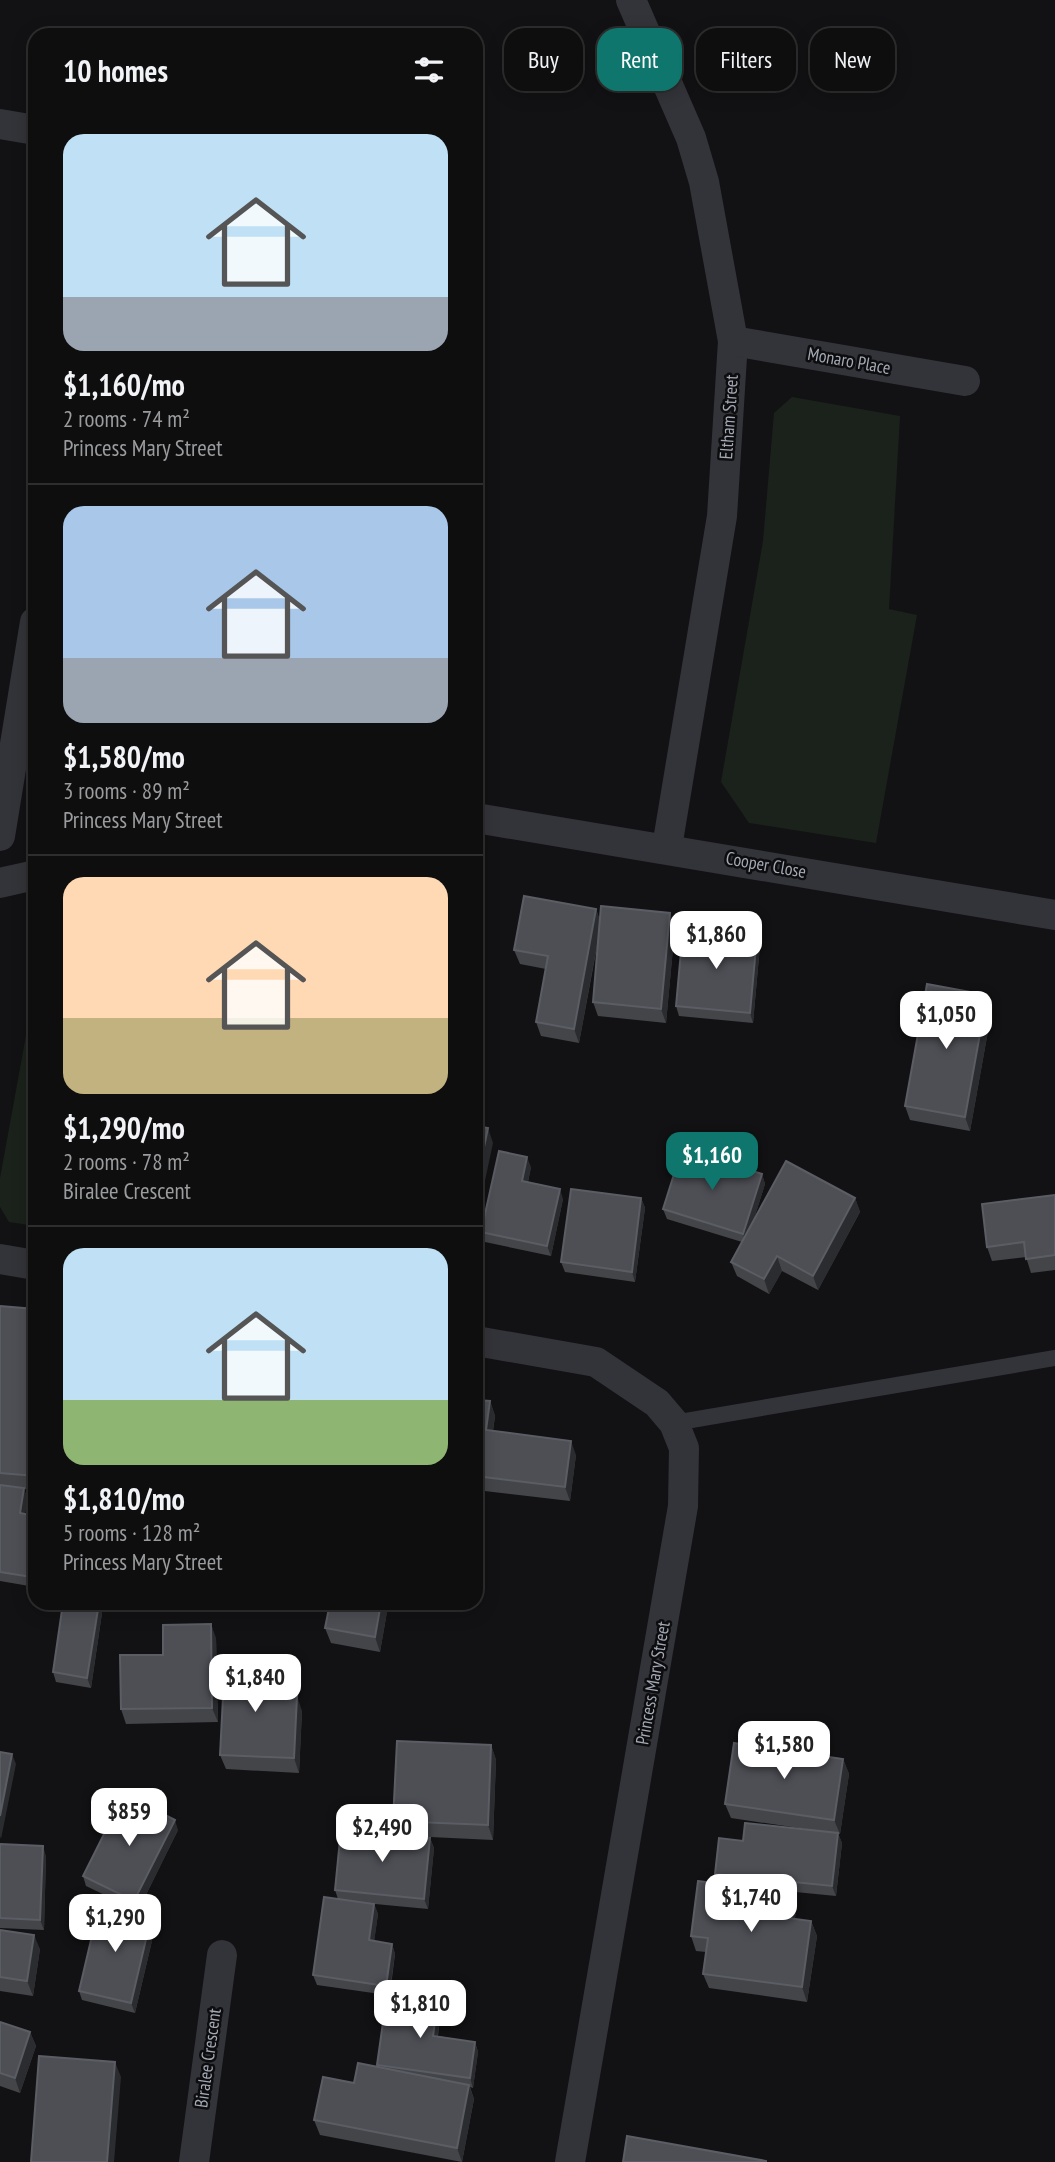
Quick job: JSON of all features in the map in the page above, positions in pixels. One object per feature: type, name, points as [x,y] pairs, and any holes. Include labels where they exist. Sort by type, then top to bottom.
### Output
[{"type":"street","name":"Eltham Street","points":[[631,0],[694,149],[704,182],[733,341],[722,516],[667,847]]},
{"type":"street","points":[[0,124],[28,129]]},
{"type":"street","name":"Monaro Place","points":[[733,341],[965,381]]},
{"type":"street","points":[[0,836],[8,734],[28,651]]},
{"type":"street","name":"Cooper Close","points":[[483,819],[667,847],[1055,915]]},
{"type":"street","points":[[0,883],[28,877]]},
{"type":"street","points":[[0,1259],[28,1264]]},
{"type":"street","name":"Princess Mary Street","points":[[483,1342],[596,1362],[657,1403],[674,1423],[684,1448],[683,1506],[570,2162]]},
{"type":"street","name":"Biralee Crescent","points":[[194,2162],[222,1955]]},
{"type":"lane","points":[[674,1423],[1055,1358]]},
{"type":"shaded area","points":[[792,397],[900,416],[889,609],[917,615],[876,843],[749,823],[721,782],[763,541],[774,413]]},
{"type":"shaded area","points":[[28,1024],[28,1225],[9,1222],[0,1207],[0,1178]]},
{"type":"building","points":[[524,896],[596,909],[574,1029],[536,1022],[548,956],[514,950]]},
{"type":"building","points":[[601,906],[670,913],[661,1009],[593,1002]]},
{"type":"building","points":[[683,929],[757,936],[750,1013],[676,1006]]},
{"type":"building","points":[[927,984],[987,995],[965,1117],[905,1106]]},
{"type":"building","points":[[483,1127],[488,1128],[483,1152]]},
{"type":"building","points":[[682,1149],[762,1174],[743,1234],[663,1209]]},
{"type":"building","points":[[499,1151],[527,1157],[522,1181],[560,1189],[547,1246],[483,1232]]},
{"type":"building","points":[[786,1161],[855,1198],[813,1276],[777,1256],[764,1279],[731,1262]]},
{"type":"building","points":[[571,1189],[641,1198],[632,1272],[561,1262]]},
{"type":"building","points":[[1055,1195],[1055,1255],[1026,1259],[1024,1242],[987,1247],[982,1204]]},
{"type":"building","points":[[0,1306],[28,1308],[28,1475],[0,1473]]},
{"type":"building","points":[[483,1400],[490,1401],[486,1430],[571,1441],[565,1487],[483,1477]]},
{"type":"building","points":[[0,1485],[24,1488],[20,1513],[28,1515],[28,1576],[0,1572]]},
{"type":"building","points":[[62,1610],[98,1610],[87,1678],[53,1672]]},
{"type":"building","points":[[329,1610],[380,1610],[375,1637],[325,1628]]},
{"type":"building","points":[[211,1624],[212,1708],[121,1709],[120,1655],[163,1655],[163,1625]]},
{"type":"building","points":[[225,1659],[267,1662],[265,1694],[297,1696],[294,1758],[220,1755]]},
{"type":"building","points":[[397,1741],[491,1745],[488,1825],[393,1821]]},
{"type":"building","points":[[734,1743],[843,1759],[834,1820],[725,1804]]},
{"type":"building","points":[[0,1752],[12,1754],[0,1816]]},
{"type":"building","points":[[124,1794],[175,1820],[134,1901],[83,1876]]},
{"type":"building","points":[[745,1823],[838,1833],[832,1886],[715,1874],[719,1838],[743,1841]]},
{"type":"building","points":[[341,1829],[430,1838],[424,1899],[335,1890]]},
{"type":"building","points":[[0,1844],[43,1846],[40,1920],[0,1918]]},
{"type":"building","points":[[698,1881],[791,1893],[788,1918],[811,1921],[802,1987],[703,1974],[708,1938],[691,1936]]},
{"type":"building","points":[[324,1897],[374,1904],[369,1940],[392,1944],[386,1986],[313,1975]]},
{"type":"building","points":[[99,1906],[151,1918],[131,2003],[79,1991]]},
{"type":"building","points":[[0,1930],[34,1935],[27,1981],[0,1977]]},
{"type":"building","points":[[387,1994],[438,2001],[433,2036],[475,2042],[470,2078],[377,2065]]},
{"type":"building","points":[[0,2022],[30,2032],[15,2078],[0,2073]]},
{"type":"building","points":[[39,2056],[115,2062],[107,2162],[31,2162]]},
{"type":"building","points":[[358,2063],[469,2085],[457,2148],[314,2120],[323,2077],[354,2083]]},
{"type":"building","points":[[627,2136],[766,2161],[766,2162],[623,2162]]}]
